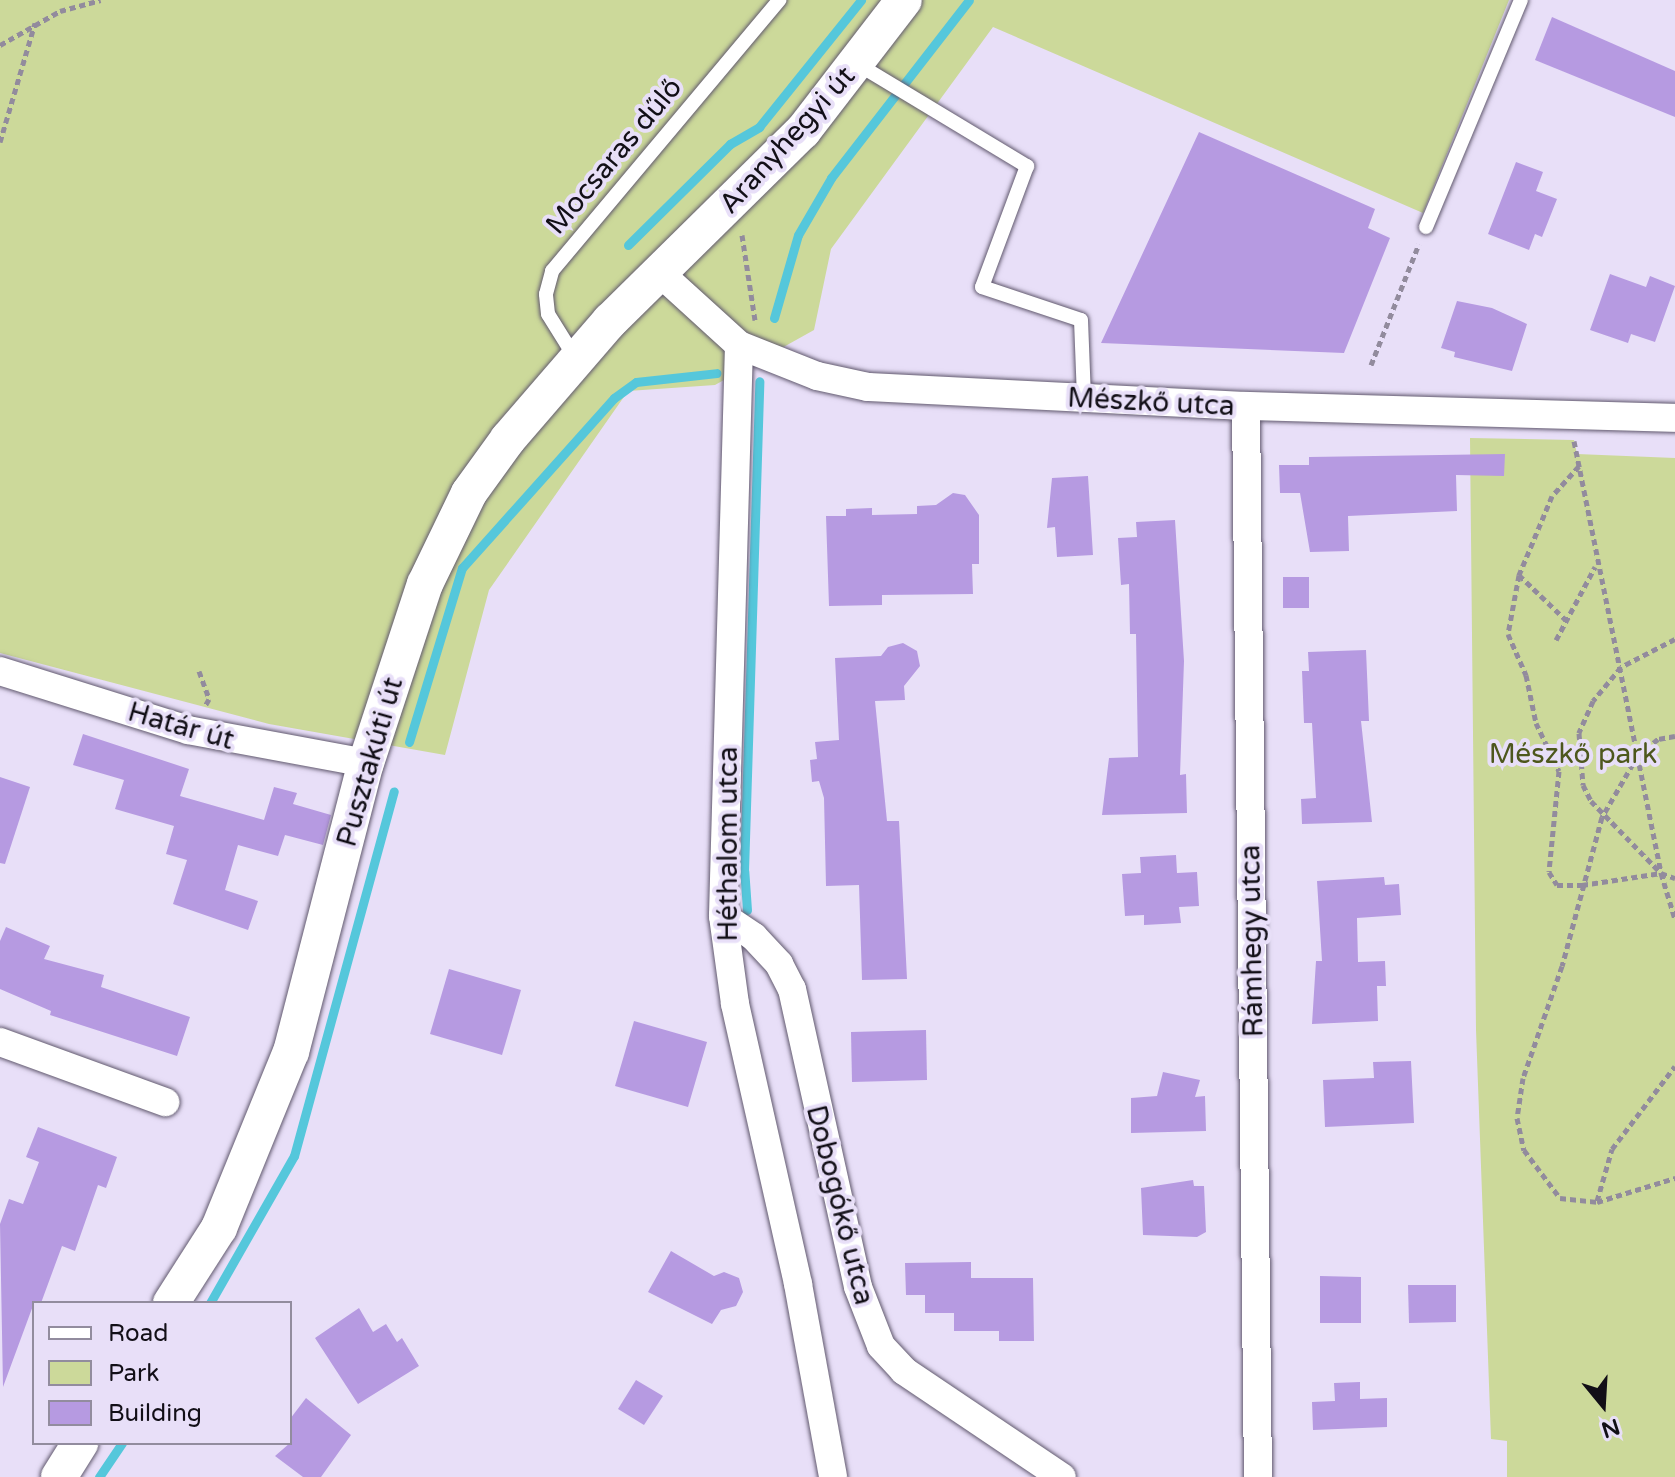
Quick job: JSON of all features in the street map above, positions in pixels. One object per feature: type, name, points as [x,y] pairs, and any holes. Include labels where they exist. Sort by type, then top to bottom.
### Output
[{"type":"street","name":"Aranyhegyi út","points":[[661,274],[803,131],[904,0]]},
{"type":"street","name":"Pusztakúti út","points":[[172,1301],[219,1228],[291,1052],[366,763],[425,584],[457,515],[508,439],[576,359],[661,274]]},
{"type":"street","name":"Mészkő utca","points":[[661,274],[747,334],[817,376],[868,387],[1246,406],[1675,418]]},
{"type":"street","name":"Héthalom utca","points":[[747,334],[723,916],[735,1004],[798,1284],[833,1477]]},
{"type":"street","name":"Rámhegy utca","points":[[1246,406],[1258,1477]]},
{"type":"street","name":"Határ út","points":[[0,671],[245,744],[309,748],[366,763]]},
{"type":"street","name":"Dobogókő utca","points":[[723,916],[762,946],[792,989],[858,1287],[881,1346],[904,1371],[1062,1477]]},
{"type":"street","points":[[0,1042],[165,1102]]},
{"type":"street","points":[[59,1477],[79,1445]]},
{"type":"lane","name":"Mocsaras dűlő","points":[[576,359],[548,314],[546,294],[552,271],[779,0]]},
{"type":"lane","points":[[1426,227],[1521,0]]},
{"type":"lane","points":[[856,63],[1027,166],[982,287],[1081,320],[1084,399]]},
{"type":"path","points":[[0,45],[35,23],[101,0]]},
{"type":"path","points":[[0,142],[35,23]]},
{"type":"path","points":[[1371,365],[1426,227]]},
{"type":"path","points":[[741,230],[747,334]]},
{"type":"path","points":[[1574,440],[1596,565],[1621,667],[1661,873],[1675,919]]},
{"type":"path","points":[[1579,466],[1552,496],[1519,575],[1508,634],[1526,675],[1536,723],[1559,771],[1549,872],[1557,885],[1582,885],[1661,873]]},
{"type":"path","points":[[1556,640],[1596,565]]},
{"type":"path","points":[[1519,575],[1566,620]]},
{"type":"path","points":[[1675,639],[1621,667],[1593,701],[1579,733],[1583,785],[1602,817],[1661,873],[1675,878]]},
{"type":"path","points":[[199,671],[209,699]]},
{"type":"path","points":[[1675,736],[1658,739],[1638,755],[1602,817],[1562,966],[1523,1078],[1517,1118],[1524,1150],[1560,1198],[1597,1202],[1675,1178]]},
{"type":"path","points":[[1597,1202],[1612,1149],[1675,1066]]},
{"type":"green space","points":[[0,0],[1509,0],[1423,213],[993,27],[831,249],[814,330],[715,385],[628,391],[489,590],[445,755],[269,724],[0,653]]},
{"type":"green space","name":"Mészkő park","points":[[1470,438],[1574,440],[1577,454],[1675,458],[1675,1477],[1507,1477],[1507,1441],[1491,1439],[1476,1030]]},
{"type":"building","points":[[1552,17],[1675,71],[1675,117],[1535,60]]},
{"type":"building","points":[[1199,132],[1375,209],[1368,228],[1390,238],[1344,353],[1101,343]]},
{"type":"building","points":[[1516,162],[1543,172],[1536,191],[1557,199],[1542,237],[1535,234],[1529,250],[1488,234]]},
{"type":"building","points":[[1610,274],[1646,287],[1650,276],[1675,286],[1655,342],[1631,334],[1628,343],[1590,330]]},
{"type":"building","points":[[1457,301],[1492,308],[1527,324],[1512,371],[1454,357],[1455,352],[1441,348]]},
{"type":"building","points":[[1505,454],[1504,476],[1456,475],[1457,511],[1348,516],[1349,551],[1310,552],[1300,493],[1280,493],[1279,465],[1309,465],[1309,457]]},
{"type":"building","points":[[1088,476],[1093,555],[1057,557],[1055,527],[1047,528],[1052,478]]},
{"type":"building","points":[[953,493],[965,495],[979,515],[979,564],[972,564],[973,594],[882,595],[882,605],[829,606],[826,516],[846,516],[846,509],[872,508],[872,515],[917,514],[917,506],[936,505]]},
{"type":"building","points":[[1175,520],[1184,661],[1180,775],[1186,774],[1187,813],[1102,815],[1109,758],[1138,757],[1136,634],[1130,634],[1129,584],[1121,585],[1118,538],[1137,537],[1136,522]]},
{"type":"building","points":[[1283,577],[1309,577],[1309,608],[1283,608]]},
{"type":"building","points":[[903,643],[917,651],[920,666],[904,686],[905,700],[875,701],[887,821],[899,821],[907,979],[862,980],[859,885],[826,886],[824,798],[819,781],[812,782],[810,760],[817,759],[815,742],[839,740],[835,658],[881,656],[888,647]]},
{"type":"building","points":[[1366,650],[1369,721],[1361,721],[1372,822],[1302,824],[1301,799],[1316,798],[1312,723],[1304,723],[1302,671],[1309,671],[1308,652]]},
{"type":"building","points":[[83,734],[189,769],[180,796],[264,820],[274,787],[297,793],[293,804],[331,815],[323,845],[285,835],[278,856],[238,845],[225,890],[258,901],[248,930],[173,904],[187,860],[166,854],[174,826],[115,809],[124,780],[73,765]]},
{"type":"building","points":[[0,777],[30,787],[5,864],[0,863]]},
{"type":"building","points":[[1176,855],[1177,873],[1197,872],[1199,906],[1179,907],[1181,923],[1144,925],[1144,915],[1125,916],[1122,874],[1141,873],[1140,857]]},
{"type":"building","points":[[1384,877],[1385,885],[1399,884],[1401,915],[1357,918],[1358,962],[1385,961],[1386,986],[1377,986],[1378,1021],[1312,1024],[1316,961],[1322,961],[1317,881]]},
{"type":"building","points":[[6,927],[50,946],[44,959],[104,975],[101,987],[190,1017],[177,1056],[50,1015],[51,1011],[0,989],[0,941]]},
{"type":"building","points":[[449,969],[521,990],[502,1055],[430,1034]]},
{"type":"building","points":[[634,1021],[707,1042],[688,1107],[615,1086]]},
{"type":"building","points":[[926,1030],[927,1080],[852,1082],[851,1032]]},
{"type":"building","points":[[1411,1061],[1414,1123],[1325,1127],[1323,1080],[1374,1078],[1373,1062]]},
{"type":"building","points":[[1163,1072],[1200,1080],[1195,1097],[1205,1096],[1206,1131],[1131,1133],[1131,1098],[1157,1096]]},
{"type":"building","points":[[38,1127],[117,1157],[106,1188],[98,1185],[75,1251],[62,1246],[42,1301],[32,1301],[3,1387],[0,1224],[9,1199],[23,1204],[39,1162],[26,1157]]},
{"type":"building","points":[[1193,1180],[1194,1186],[1204,1186],[1206,1232],[1197,1237],[1143,1235],[1141,1188]]},
{"type":"building","points":[[671,1251],[714,1276],[724,1272],[739,1278],[743,1292],[736,1306],[721,1310],[712,1324],[648,1292]]},
{"type":"building","points":[[971,1262],[971,1278],[1033,1278],[1034,1341],[999,1341],[999,1331],[954,1331],[954,1313],[925,1313],[925,1295],[906,1295],[905,1263]]},
{"type":"building","points":[[1320,1276],[1361,1277],[1361,1323],[1320,1323]]},
{"type":"building","points":[[1408,1285],[1456,1285],[1456,1322],[1409,1323]]},
{"type":"building","points":[[359,1308],[373,1332],[386,1324],[397,1342],[402,1338],[419,1366],[358,1404],[315,1338]]},
{"type":"building","points":[[636,1380],[663,1396],[644,1425],[618,1409]]},
{"type":"building","points":[[1360,1382],[1360,1399],[1387,1398],[1387,1427],[1313,1430],[1312,1402],[1335,1401],[1334,1383]]},
{"type":"building","points":[[306,1398],[351,1435],[321,1477],[303,1477],[275,1456],[292,1445],[292,1416]]},
{"type":"waterway","points":[[628,245],[730,144],[759,127],[861,0]]},
{"type":"waterway","points":[[774,318],[798,235],[831,178],[969,0]]},
{"type":"waterway","points":[[409,742],[462,568],[614,398],[636,382],[717,373]]},
{"type":"waterway","points":[[747,910],[744,871],[759,381]]},
{"type":"waterway","points":[[211,1301],[294,1156],[394,791]]},
{"type":"waterway","points":[[99,1477],[121,1445]]}]
